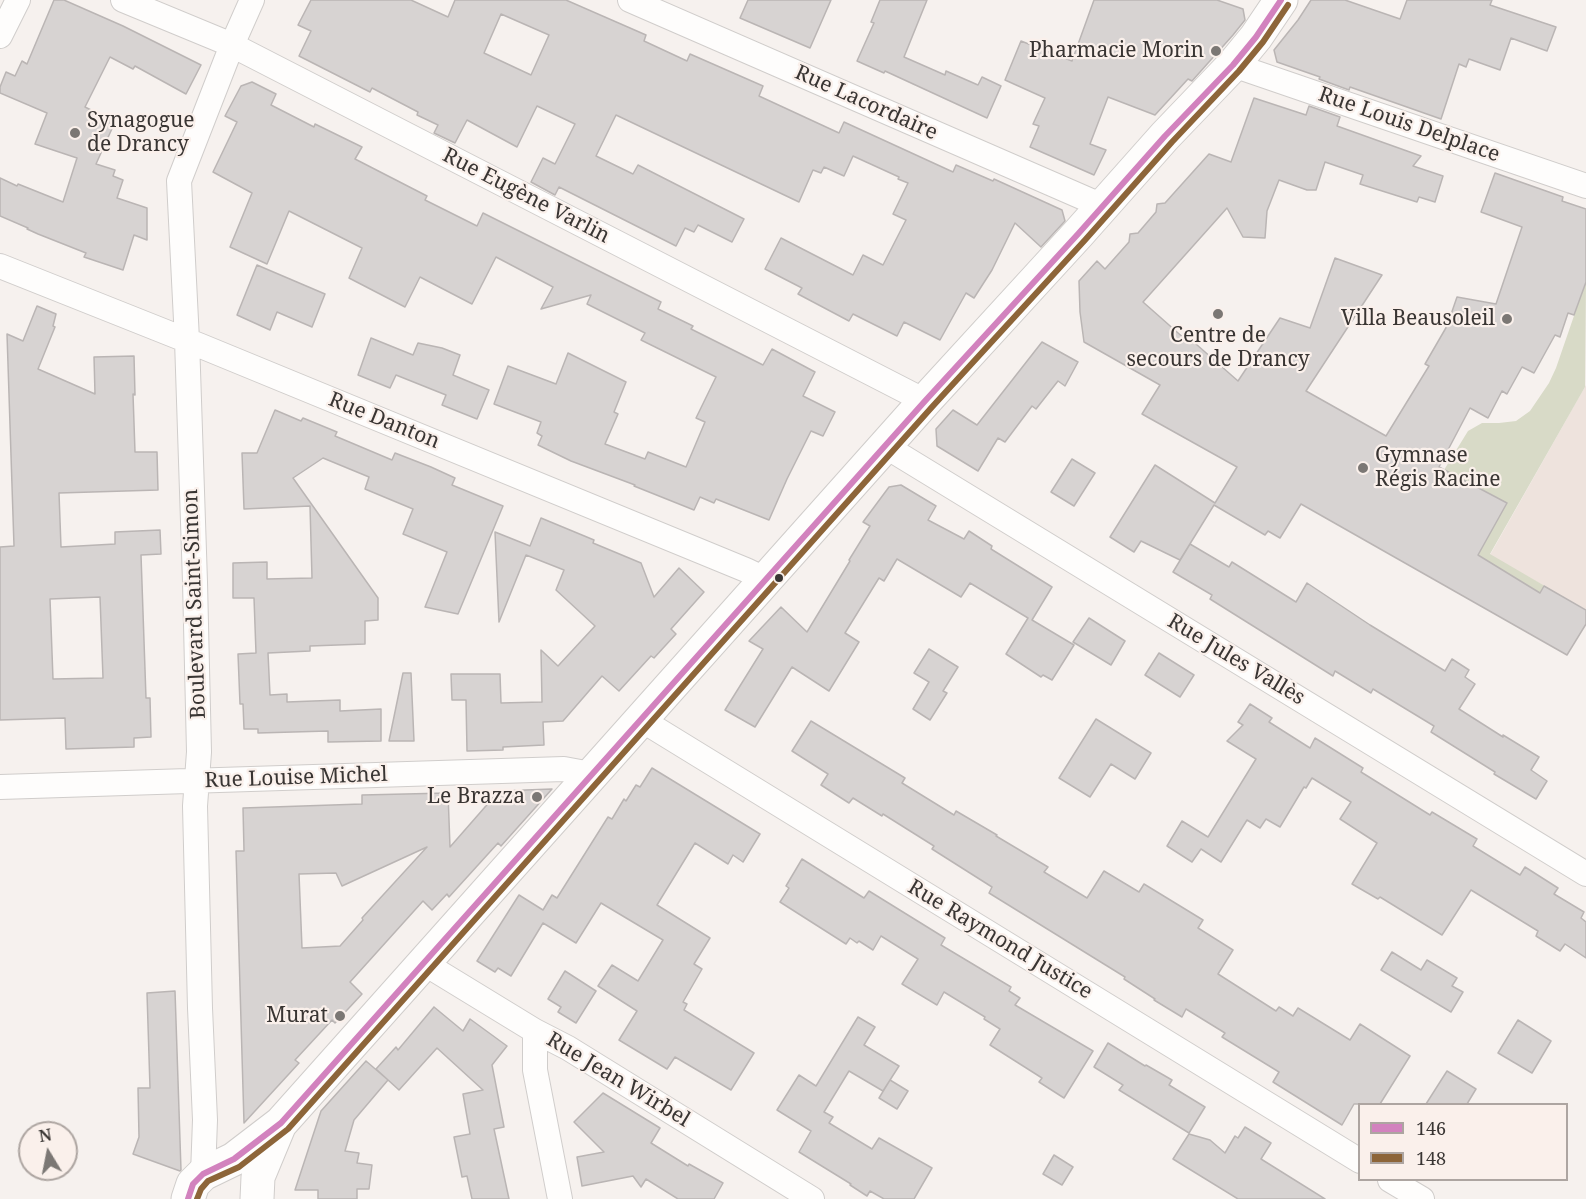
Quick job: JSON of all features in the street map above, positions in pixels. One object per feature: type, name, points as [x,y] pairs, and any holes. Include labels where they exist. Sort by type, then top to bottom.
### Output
[{"type":"main road","points":[[195,1186],[250,1178],[280,1123],[925,401],[1165,135],[1233,65],[1256,37],[1273,2]]},
{"type":"street","points":[[0,36],[18,0]]},
{"type":"street","name":"Rue Eugène Varlin","points":[[123,0],[232,45],[925,401]]},
{"type":"street","name":"Boulevard Saint-Simon","points":[[195,1186],[205,1120],[195,806],[199,752],[187,340],[179,181],[252,0]]},
{"type":"street","name":"Rue Lacordaire","points":[[630,0],[1080,197],[1103,205]]},
{"type":"street","name":"Rue Louis Delplace","points":[[1233,65],[1586,186]]},
{"type":"street","name":"Rue Danton","points":[[0,266],[187,340],[767,580]]},
{"type":"street","name":"Rue Jules Vallès","points":[[885,446],[1586,874]]},
{"type":"street","name":"Rue Raymond Justice","points":[[640,719],[1358,1160]]},
{"type":"street","name":"Rue Louise Michel","points":[[0,787],[564,769],[591,774]]},
{"type":"street","name":"Rue Jean Wirbel","points":[[422,962],[535,1031],[579,1054],[812,1199]]},
{"type":"street","points":[[535,1031],[535,1070],[560,1199]]},
{"type":"street","points":[[1393,1181],[1422,1199]]},
{"type":"shaded area","points":[[1586,385],[1586,610],[1490,555]]},
{"type":"green space","points":[[1586,281],[1585,387],[1490,554],[1586,610],[1567,655],[1328,403],[1444,470],[1468,431],[1482,423],[1516,421],[1530,411],[1556,368]]},
{"type":"building","points":[[54,0],[64,0],[123,26],[201,65],[186,94],[135,66],[133,69],[110,57],[85,107],[115,122],[96,164],[115,170],[113,176],[123,180],[117,198],[147,208],[147,240],[134,235],[123,270],[84,257],[86,253],[0,216],[0,178],[63,202],[77,158],[35,144],[47,113],[0,93],[6,72],[15,76],[22,61],[27,64]]},
{"type":"building","points":[[311,0],[411,0],[448,17],[455,0],[566,0],[646,35],[644,41],[687,61],[690,54],[763,86],[759,96],[839,133],[844,122],[953,172],[956,165],[993,181],[994,179],[1062,210],[1065,221],[1041,247],[1015,223],[992,270],[974,298],[966,293],[940,340],[904,322],[897,336],[853,314],[849,321],[798,294],[802,288],[765,269],[781,238],[853,275],[863,255],[883,265],[906,220],[893,214],[908,183],[898,179],[899,177],[853,156],[844,176],[824,167],[821,173],[813,170],[799,202],[616,115],[596,156],[633,174],[638,165],[744,219],[732,242],[698,225],[694,232],[685,228],[676,246],[559,187],[555,195],[531,182],[543,158],[555,164],[575,124],[537,106],[517,147],[467,120],[455,143],[434,133],[438,125],[417,115],[418,112],[372,88],[370,92],[299,56],[311,31],[298,25]],"holes":[[[501,14],[549,35],[531,75],[484,53]]]},
{"type":"building","points":[[748,0],[831,0],[810,48],[740,18]]},
{"type":"building","points":[[880,0],[927,0],[904,57],[945,75],[946,71],[978,85],[982,77],[1001,86],[987,118],[885,71],[884,73],[857,61],[874,23],[871,22]]},
{"type":"building","points":[[1094,0],[1217,0],[1243,9],[1245,20],[1192,81],[1188,79],[1155,115],[1108,97],[1090,144],[1106,150],[1094,175],[1030,147],[1039,126],[1033,124],[1045,98],[1005,80],[1021,41],[1072,61]]},
{"type":"building","points":[[1311,0],[1345,0],[1400,19],[1407,0],[1492,0],[1490,5],[1556,27],[1547,51],[1511,38],[1500,70],[1469,59],[1466,67],[1459,64],[1441,119],[1350,87],[1349,90],[1277,62],[1274,50]]},
{"type":"building","points":[[252,82],[276,94],[271,105],[314,127],[315,124],[362,147],[355,159],[427,196],[425,200],[477,226],[483,213],[661,302],[658,309],[693,326],[691,329],[763,365],[772,349],[815,372],[803,396],[835,412],[823,436],[811,431],[769,520],[716,499],[714,503],[700,497],[694,510],[571,461],[538,445],[542,436],[537,433],[541,422],[494,404],[508,366],[556,384],[568,353],[626,382],[614,412],[618,414],[605,444],[645,459],[648,452],[686,467],[705,422],[696,418],[716,377],[641,340],[645,333],[587,304],[591,295],[541,309],[553,287],[496,257],[472,304],[420,277],[405,307],[349,278],[362,248],[289,211],[267,264],[230,247],[252,193],[213,172],[237,122],[225,116],[241,86]]},
{"type":"building","points":[[1254,98],[1306,115],[1309,106],[1340,117],[1337,126],[1421,156],[1413,166],[1443,176],[1435,202],[1419,197],[1417,202],[1360,184],[1363,175],[1325,162],[1316,190],[1307,190],[1279,180],[1267,211],[1265,238],[1243,237],[1227,208],[1143,302],[1186,340],[1188,337],[1238,381],[1280,318],[1310,328],[1335,258],[1382,275],[1306,391],[1386,436],[1429,366],[1425,364],[1447,326],[1457,297],[1496,304],[1522,227],[1481,212],[1495,173],[1563,197],[1562,201],[1586,209],[1586,282],[1574,315],[1568,313],[1560,337],[1555,335],[1534,373],[1522,367],[1507,394],[1502,391],[1488,418],[1470,408],[1439,467],[1507,503],[1478,555],[1540,593],[1544,586],[1586,610],[1586,624],[1567,655],[1301,504],[1280,538],[1268,531],[1265,535],[1214,505],[1180,560],[1141,541],[1134,552],[1110,537],[1155,465],[1215,503],[1237,467],[1142,414],[1160,385],[1084,342],[1079,281],[1097,261],[1105,269],[1129,242],[1130,234],[1138,233],[1156,212],[1157,204],[1165,203],[1209,154],[1231,162]]},
{"type":"building","points":[[257,265],[325,294],[312,327],[277,312],[270,330],[237,315]]},
{"type":"building","points":[[37,306],[56,314],[53,326],[55,327],[38,369],[95,394],[94,357],[134,356],[135,452],[157,452],[158,490],[59,493],[61,547],[115,544],[115,532],[160,530],[161,554],[141,555],[146,698],[150,698],[151,737],[134,738],[134,747],[66,749],[65,718],[0,720],[0,547],[14,546],[7,334],[23,341]],"holes":[[[100,597],[103,678],[53,679],[50,599]]]},
{"type":"building","points":[[371,338],[413,355],[418,343],[460,355],[453,375],[489,390],[477,419],[442,405],[446,395],[396,375],[390,388],[358,375]]},
{"type":"building","points":[[1042,342],[1078,362],[1065,386],[1058,381],[1036,409],[1032,406],[1005,442],[998,438],[978,471],[937,446],[936,429],[953,410],[977,425]]},
{"type":"building","points":[[275,410],[301,421],[303,418],[337,432],[335,436],[392,460],[395,453],[431,467],[455,478],[452,485],[503,506],[458,614],[425,607],[447,552],[403,534],[413,509],[365,489],[369,477],[323,458],[293,478],[378,598],[378,620],[365,621],[365,644],[310,646],[310,651],[268,653],[270,695],[287,694],[287,702],[340,700],[340,711],[381,709],[381,741],[328,742],[328,731],[258,733],[258,729],[244,729],[243,704],[240,704],[238,654],[256,653],[254,598],[233,598],[233,563],[267,562],[267,579],[312,578],[310,506],[244,509],[242,453],[257,453]]},
{"type":"building","points":[[1072,459],[1095,473],[1074,506],[1051,492]]},
{"type":"building","points":[[901,485],[936,506],[928,520],[964,539],[969,531],[992,546],[991,549],[1052,587],[1032,620],[1074,645],[1052,680],[1043,675],[1041,677],[1006,654],[1028,618],[970,583],[961,597],[897,559],[884,581],[879,578],[845,633],[859,642],[829,691],[792,667],[755,727],[725,710],[763,649],[749,641],[781,607],[807,632],[870,526],[863,522],[889,487]]},
{"type":"building","points":[[541,518],[641,563],[654,597],[679,568],[704,592],[671,629],[676,634],[654,658],[651,656],[619,691],[602,676],[563,721],[543,722],[544,745],[467,751],[466,700],[452,700],[451,674],[500,674],[501,703],[542,702],[541,650],[558,666],[595,626],[556,590],[564,570],[526,555],[499,622],[495,532],[530,546]]},
{"type":"building","points":[[1190,544],[1229,567],[1232,562],[1296,602],[1307,583],[1445,671],[1452,659],[1469,670],[1465,677],[1475,684],[1459,709],[1539,757],[1531,770],[1547,781],[1536,799],[1431,732],[1434,726],[1373,689],[1371,693],[1335,671],[1333,676],[1210,599],[1212,595],[1173,572]]},
{"type":"building","points":[[1089,618],[1125,641],[1111,665],[1073,642]]},
{"type":"building","points":[[929,649],[958,667],[943,691],[947,693],[930,720],[913,709],[929,682],[914,673]]},
{"type":"building","points":[[1159,653],[1194,675],[1180,697],[1145,675]]},
{"type":"building","points":[[403,673],[411,673],[414,741],[389,741]]},
{"type":"building","points":[[1250,704],[1272,718],[1269,722],[1310,748],[1315,738],[1363,768],[1361,772],[1430,815],[1432,812],[1477,839],[1473,846],[1520,875],[1525,867],[1558,888],[1554,894],[1584,912],[1581,918],[1586,922],[1586,958],[1565,944],[1560,951],[1536,936],[1538,931],[1471,890],[1442,935],[1380,897],[1378,899],[1352,884],[1377,843],[1340,819],[1351,802],[1312,778],[1280,827],[1266,819],[1260,828],[1247,820],[1221,862],[1201,849],[1192,862],[1167,846],[1182,821],[1208,837],[1256,759],[1227,741],[1243,725],[1238,722]]},
{"type":"building","points":[[1096,719],[1151,753],[1135,779],[1111,764],[1090,797],[1059,778]]},
{"type":"building","points":[[811,721],[905,778],[902,783],[954,815],[956,811],[1048,867],[1044,872],[1087,898],[1104,871],[1139,892],[1144,884],[1203,920],[1198,928],[1233,950],[1218,974],[1276,1011],[1279,1007],[1293,1016],[1298,1008],[1350,1040],[1360,1024],[1410,1056],[1381,1103],[1354,1104],[1342,1125],[1273,1082],[1279,1072],[1222,1037],[1225,1033],[1186,1009],[1182,1017],[1154,1000],[1124,979],[1125,977],[989,893],[992,887],[932,849],[934,846],[883,814],[882,816],[853,798],[849,803],[821,785],[828,774],[792,751]]},
{"type":"building","points":[[652,768],[760,834],[743,862],[733,855],[728,864],[695,843],[657,905],[710,938],[694,964],[702,969],[683,1002],[687,1004],[684,1010],[754,1053],[731,1090],[675,1057],[667,1069],[619,1040],[637,1011],[598,986],[612,965],[638,981],[663,940],[601,903],[576,943],[543,923],[511,976],[498,968],[495,972],[477,961],[519,895],[543,910],[552,895],[557,898],[608,817],[612,819],[624,799],[626,801],[636,785],[640,787]]},
{"type":"building","points":[[552,789],[501,846],[498,843],[449,897],[447,894],[432,910],[423,901],[350,982],[362,994],[335,1023],[332,1020],[295,1060],[299,1063],[244,1123],[236,851],[244,851],[243,808],[362,804],[362,795],[448,793],[450,847],[499,791]],"holes":[[[427,847],[362,918],[363,920],[340,946],[302,948],[299,874],[336,873],[342,886]]]},
{"type":"building","points":[[802,859],[864,898],[869,891],[945,938],[941,945],[1011,987],[1009,991],[1020,998],[1015,1005],[1093,1051],[1064,1098],[1039,1082],[1042,1078],[990,1045],[1000,1029],[984,1019],[985,1017],[944,992],[937,1005],[902,984],[918,959],[881,936],[873,950],[850,938],[846,944],[780,902],[789,888],[786,886]]},
{"type":"building","points":[[1392,952],[1421,970],[1427,960],[1457,978],[1452,986],[1463,992],[1451,1012],[1381,970]]},
{"type":"building","points":[[565,971],[596,991],[576,1023],[558,1012],[561,1007],[548,999]]},
{"type":"building","points":[[175,991],[180,1171],[133,1154],[139,1137],[138,1088],[150,1088],[147,993]]},
{"type":"building","points":[[434,1007],[463,1031],[470,1019],[507,1046],[492,1065],[504,1127],[494,1129],[509,1199],[472,1199],[467,1176],[462,1177],[454,1137],[470,1134],[463,1094],[483,1090],[437,1048],[399,1090],[376,1069],[396,1047],[398,1050]]},
{"type":"building","points":[[858,1017],[875,1027],[864,1045],[899,1066],[883,1091],[849,1071],[824,1112],[833,1117],[829,1123],[872,1149],[879,1138],[932,1168],[914,1199],[884,1199],[870,1191],[867,1196],[799,1152],[811,1131],[777,1110],[799,1075],[816,1086]]},
{"type":"building","points":[[1518,1020],[1551,1041],[1532,1073],[1498,1053]]},
{"type":"building","points":[[1108,1043],[1172,1080],[1169,1085],[1205,1107],[1189,1133],[1119,1090],[1123,1085],[1094,1067]]},
{"type":"building","points":[[366,1061],[388,1080],[354,1120],[345,1151],[359,1153],[357,1163],[372,1165],[369,1189],[357,1189],[357,1199],[318,1199],[318,1190],[295,1190],[321,1111]]},
{"type":"building","points":[[1447,1071],[1476,1089],[1468,1103],[1427,1103]]},
{"type":"building","points":[[890,1080],[908,1091],[897,1109],[879,1098]]},
{"type":"building","points":[[603,1093],[660,1128],[651,1143],[688,1166],[689,1164],[723,1183],[714,1199],[678,1199],[646,1179],[641,1187],[633,1176],[582,1186],[577,1157],[604,1152],[574,1122]]},
{"type":"building","points":[[1245,1127],[1271,1143],[1261,1159],[1325,1199],[1238,1199],[1173,1159],[1189,1134],[1210,1140],[1225,1153],[1235,1136],[1238,1138]]},
{"type":"building","points":[[1054,1155],[1073,1167],[1062,1185],[1043,1174]]},
{"type":"transit line","name":"146","points":[[188,1199],[193,1184],[203,1174],[234,1159],[281,1123],[925,401],[1165,136],[1233,65],[1256,37],[1281,0]]},
{"type":"transit line","name":"148","points":[[197,1199],[201,1189],[208,1181],[239,1167],[288,1129],[932,407],[1239,71],[1263,42],[1288,5]]},
{"type":"place","name":"Pharmacie Morin","points":[[1216,51]]},
{"type":"place","name":"Synagogue de Drancy","points":[[75,133]]},
{"type":"place","name":"Centre de secours de Drancy","points":[[1218,314]]},
{"type":"place","name":"Villa Beausoleil","points":[[1507,319]]},
{"type":"place","name":"Gymnase Régis Racine","points":[[1363,468]]},
{"type":"place","name":"Le Brazza","points":[[537,797]]},
{"type":"place","name":"Murat","points":[[340,1016]]}]
